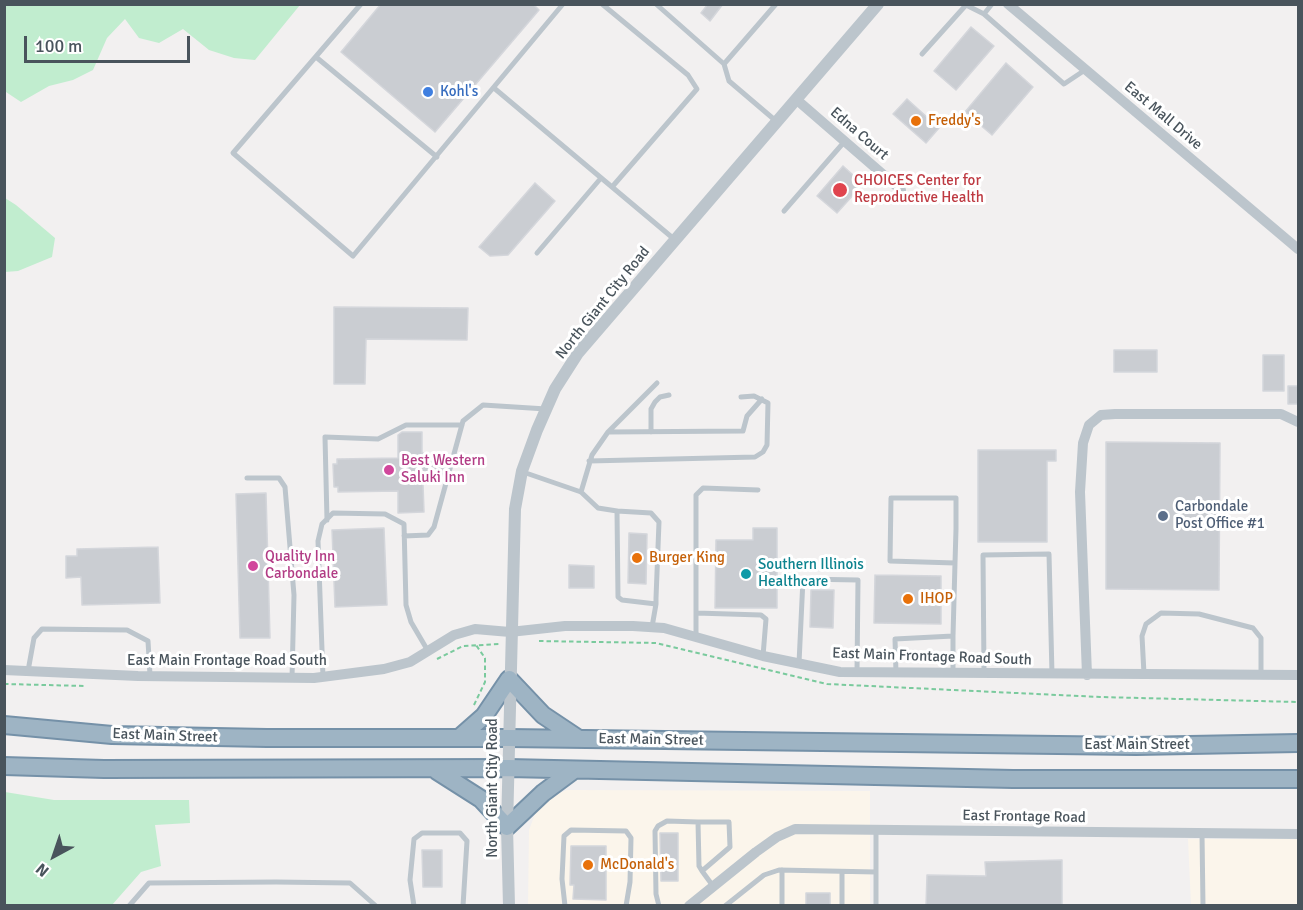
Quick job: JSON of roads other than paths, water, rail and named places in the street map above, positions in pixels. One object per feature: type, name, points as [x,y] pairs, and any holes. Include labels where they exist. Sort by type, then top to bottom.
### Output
[{"type":"highway","points":[[459,738],[484,716],[509,679],[543,715],[580,739]]},
{"type":"highway","name":"East Main Street","points":[[4,725],[112,735],[1136,746],[1299,743]]},
{"type":"highway","name":"East Main Street","points":[[4,766],[104,770],[508,768],[1013,779],[1299,779]]},
{"type":"highway","points":[[434,769],[481,799],[507,827],[543,793],[574,770]]},
{"type":"street","name":"North Giant City Road","points":[[509,906],[508,738],[514,509],[522,471],[546,409],[555,389],[578,353],[878,4]]},
{"type":"street","name":"East Mall Drive","points":[[1008,4],[1299,249]]},
{"type":"street","name":"Edna Court","points":[[797,100],[901,190]]},
{"type":"street","points":[[1087,675],[1080,492],[1083,443],[1089,425],[1101,415],[1126,414],[1281,414],[1299,422]]},
{"type":"street","name":"East Main Frontage Road South","points":[[4,670],[28,673],[150,676],[323,677],[384,669],[410,662],[454,635],[475,629],[510,632],[565,626],[664,628],[763,656],[857,672],[1299,675]]},
{"type":"street","name":"East Frontage Road","points":[[689,906],[756,852],[777,837],[795,829],[1299,834]]},
{"type":"lane","points":[[361,4],[233,153],[353,256],[563,4]]},
{"type":"lane","points":[[602,4],[688,75],[697,89],[612,187]]},
{"type":"lane","points":[[656,4],[724,64],[729,81],[777,122]]},
{"type":"lane","points":[[724,64],[776,4]]},
{"type":"lane","points":[[984,14],[992,4]]},
{"type":"lane","points":[[921,54],[966,5],[984,14],[1064,84],[1085,69]]},
{"type":"lane","points":[[316,57],[437,157]]},
{"type":"lane","points":[[494,88],[674,240]]},
{"type":"lane","points":[[784,211],[845,141]]},
{"type":"lane","points":[[537,253],[601,178]]},
{"type":"lane","points":[[581,492],[589,461],[608,432],[657,383]]},
{"type":"lane","points":[[651,432],[651,409],[660,397],[669,395]]},
{"type":"lane","points":[[589,461],[755,458],[763,452],[767,445],[768,403],[762,399],[741,397]]},
{"type":"lane","points":[[608,432],[743,431],[747,416],[762,399]]},
{"type":"lane","points":[[404,536],[428,535],[434,527],[463,420],[483,405],[546,409]]},
{"type":"lane","points":[[327,520],[325,437],[378,439],[406,425],[462,425]]},
{"type":"lane","points":[[522,471],[581,492],[598,508],[651,513],[659,522],[656,604],[652,627]]},
{"type":"lane","points":[[247,478],[279,478],[285,487],[294,595],[292,678]]},
{"type":"lane","points":[[696,637],[696,495],[703,488],[758,490]]},
{"type":"lane","points":[[953,674],[953,636],[955,563],[956,498],[891,498],[890,561],[955,563]]},
{"type":"lane","points":[[617,511],[618,597],[622,600],[656,604]]},
{"type":"lane","points":[[323,677],[318,541],[322,524],[333,513],[384,514],[404,524],[406,605],[411,622],[428,651]]},
{"type":"lane","points":[[984,674],[983,555],[1049,554],[1052,675]]},
{"type":"lane","points":[[799,663],[803,579],[858,580],[857,672]]},
{"type":"lane","points":[[696,613],[761,615],[766,619],[763,656]]},
{"type":"lane","points":[[1144,675],[1142,636],[1146,624],[1154,616],[1171,613],[1199,614],[1253,628],[1261,639],[1262,675]]},
{"type":"lane","points":[[28,673],[34,638],[42,629],[127,630],[148,641],[150,676]]},
{"type":"lane","points":[[896,673],[895,639],[953,636]]},
{"type":"lane","points":[[659,906],[656,894],[655,831],[657,826],[667,821],[729,822],[729,847],[702,871]]},
{"type":"lane","points":[[698,822],[699,866],[713,886]]},
{"type":"lane","points":[[565,906],[562,879],[564,836],[571,830],[626,831],[631,838],[630,882],[626,906]]},
{"type":"lane","points":[[876,830],[876,906]]},
{"type":"lane","points":[[414,906],[410,880],[414,839],[422,833],[460,833],[467,841],[463,905]]},
{"type":"lane","points":[[1202,834],[1203,906]]},
{"type":"lane","points":[[724,906],[764,875],[782,870],[876,872]]},
{"type":"lane","points":[[782,870],[782,906]]},
{"type":"lane","points":[[842,872],[842,906]]},
{"type":"lane","points":[[129,906],[149,884],[276,882],[350,883],[376,906]]},
{"type":"place","name":"Kohl's","points":[[428,92]]},
{"type":"place","name":"Freddy's","points":[[916,121]]},
{"type":"place","name":"CHOICES Center for Reproductive Health","points":[[840,190]]},
{"type":"place","name":"Best Western Saluki Inn","points":[[389,470]]},
{"type":"place","name":"Carbondale Post Office #1","points":[[1163,516]]},
{"type":"place","name":"Burger King","points":[[637,558]]},
{"type":"place","name":"Quality Inn Carbondale","points":[[253,566]]},
{"type":"place","name":"Southern Illinois Healthcare","points":[[746,574]]},
{"type":"place","name":"IHOP","points":[[908,599]]},
{"type":"place","name":"McDonald's","points":[[588,865]]}]
